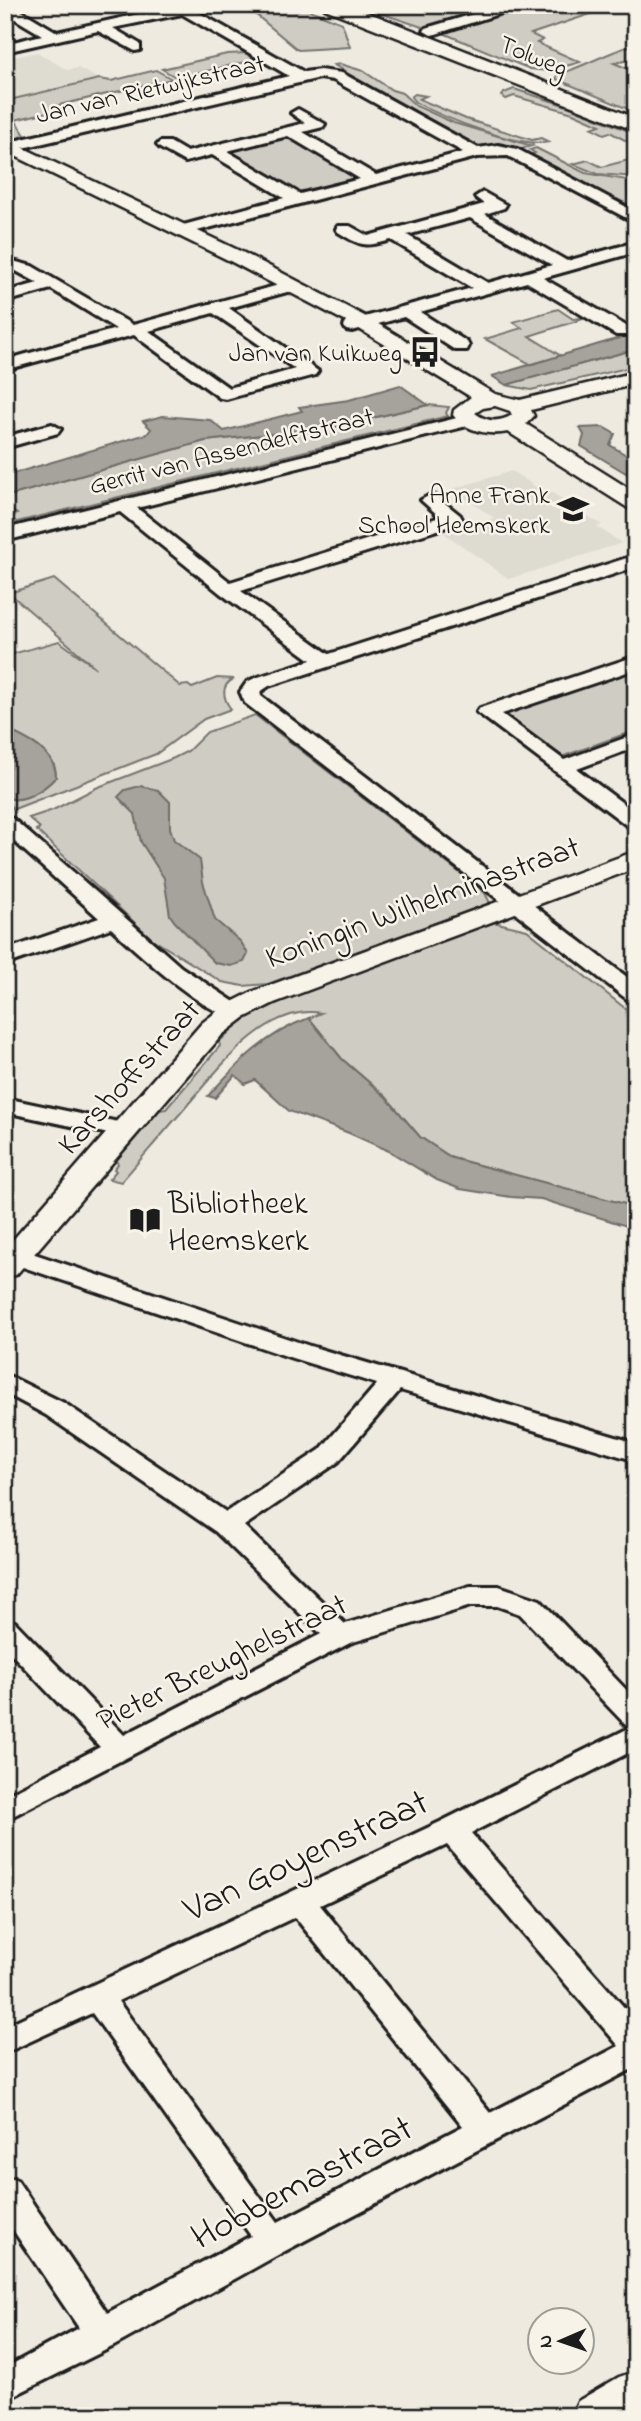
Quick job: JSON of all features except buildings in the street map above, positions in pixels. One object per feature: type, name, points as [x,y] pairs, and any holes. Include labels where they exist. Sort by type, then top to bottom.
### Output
[{"type":"main road","name":"Tolweg","points":[[332,5],[636,125]]},
{"type":"main road","name":"Tolweg","points":[[357,5],[636,113]]},
{"type":"main road","points":[[595,2416],[636,2392]]},
{"type":"street","points":[[140,5],[155,14]]},
{"type":"street","name":"Tolweg","points":[[431,32],[520,5]]},
{"type":"street","points":[[5,7],[55,37]]},
{"type":"street","points":[[5,48],[180,8],[302,77]]},
{"type":"street","points":[[100,26],[135,47]]},
{"type":"street","name":"Jan van Rietwijkstraat","points":[[8,145],[320,74],[337,76],[476,153]]},
{"type":"street","points":[[165,145],[185,157],[318,124],[298,114]]},
{"type":"street","points":[[290,131],[374,180]]},
{"type":"street","points":[[8,145],[292,286],[358,324],[476,409],[489,426],[636,378]]},
{"type":"street","points":[[215,150],[298,200]]},
{"type":"street","points":[[182,230],[476,153],[498,150],[512,152],[636,218]]},
{"type":"street","points":[[344,229],[366,242],[498,205],[483,197]]},
{"type":"street","points":[[471,212],[565,267]]},
{"type":"street","points":[[393,234],[486,289]]},
{"type":"street","points":[[358,324],[636,247]]},
{"type":"street","points":[[5,264],[19,264],[62,287],[134,330],[226,394],[309,371],[216,307]]},
{"type":"street","points":[[530,277],[622,331]]},
{"type":"street","points":[[5,297],[52,284]]},
{"type":"street","points":[[5,365],[292,286]]},
{"type":"street","points":[[407,311],[461,346]]},
{"type":"street","name":"Gerrit van Assendelftstraat","points":[[9,530],[122,505],[476,409]]},
{"type":"street","points":[[515,416],[636,503]]},
{"type":"street","points":[[9,438],[52,429]]},
{"type":"street","points":[[227,589],[453,519],[430,500]]},
{"type":"street","points":[[122,505],[227,589],[324,660]]},
{"type":"street","points":[[636,561],[324,660],[254,686],[250,692],[252,699],[514,904],[636,995]]},
{"type":"street","points":[[636,662],[487,712],[636,823]]},
{"type":"street","points":[[561,768],[636,740]]},
{"type":"street","name":"Karshoffstraat","points":[[10,832],[173,972],[234,1012],[212,1029],[10,1259]]},
{"type":"street","name":"Koningin Wilhelminastraat","points":[[234,1012],[264,997],[636,859]]},
{"type":"street","points":[[5,958],[113,920]]},
{"type":"street","points":[[5,1105],[122,1130]]},
{"type":"street","points":[[10,1259],[394,1381],[636,1452]]},
{"type":"street","points":[[226,1525],[329,1457],[394,1381]]},
{"type":"street","points":[[5,1382],[55,1409],[226,1525],[340,1636]]},
{"type":"street","name":"Pieter Breughelstraat","points":[[5,1809],[340,1636],[470,1596],[499,1596],[530,1606],[636,1718]]},
{"type":"street","points":[[5,1629],[121,1750]]},
{"type":"street","name":"Van Goyenstraat","points":[[5,2040],[451,1830],[636,1736]]},
{"type":"street","points":[[451,1830],[636,2043]]},
{"type":"street","points":[[299,1901],[486,2131]]},
{"type":"street","points":[[98,1997],[273,2241]]},
{"type":"street","name":"Hobbemastraat","points":[[5,2385],[273,2241],[636,2052]]},
{"type":"street","points":[[5,2190],[102,2335]]},
{"type":"shaded area","points":[[276,5],[297,5],[342,23],[350,47],[298,50],[254,13]]},
{"type":"shaded area","points":[[387,5],[513,5],[431,30],[371,10]]},
{"type":"shaded area","points":[[528,5],[617,5],[531,34],[543,40],[537,43],[580,62],[549,71],[530,69],[443,33]]},
{"type":"shaded area","points":[[636,44],[636,59],[614,63],[636,72],[636,106],[628,109],[556,79],[557,75]]},
{"type":"shaded area","points":[[37,52],[67,70],[78,68],[99,79],[5,101],[5,59]]},
{"type":"shaded area","points":[[247,53],[258,59],[177,78],[162,69],[227,54]]},
{"type":"shaded area","points":[[340,64],[363,71],[392,90],[402,93],[416,106],[454,123],[532,146],[517,150],[475,148],[369,90],[372,88],[340,73],[345,71],[334,65]]},
{"type":"shaded area","points":[[156,70],[172,79],[51,107],[48,112],[15,120],[25,135],[17,139],[5,137],[5,101],[99,79],[111,81]]},
{"type":"shaded area","points":[[514,89],[567,106],[636,134],[636,146],[610,132],[604,134],[592,128],[600,125],[573,113],[514,96],[506,99],[502,96]]},
{"type":"shaded area","points":[[415,94],[426,96],[419,99],[466,119],[532,140],[541,138],[549,142],[520,141],[481,130],[415,102],[411,97]]},
{"type":"shaded area","points":[[278,138],[290,138],[356,178],[294,193],[230,154],[236,149]]},
{"type":"shaded area","points":[[536,148],[585,173],[627,180],[628,198],[633,204],[612,200],[533,156],[527,156],[535,153],[530,150]]},
{"type":"shaded area","points":[[636,158],[636,177],[598,174],[573,164],[588,160],[602,167]]},
{"type":"shaded area","points":[[558,309],[573,319],[589,317],[529,336],[561,356],[532,365],[485,339],[522,328],[513,322]]},
{"type":"shaded area","points":[[636,333],[636,349],[506,385],[492,376]]},
{"type":"shaded area","points":[[636,349],[636,366],[531,390],[506,385]]},
{"type":"shaded area","points":[[400,385],[428,405],[329,428],[205,441],[5,497],[5,476],[147,434],[151,429],[143,421],[163,416],[210,420],[224,431],[302,411],[299,407],[349,400]]},
{"type":"shaded area","points":[[428,405],[449,407],[446,413],[448,416],[17,522],[7,518],[17,514],[5,506],[5,497],[205,441],[329,428]]},
{"type":"shaded area","points":[[603,427],[615,434],[610,445],[636,461],[636,479],[581,446],[584,435],[580,428]]},
{"type":"shaded area","points":[[512,471],[542,491],[548,490],[602,525],[597,527],[622,543],[509,579],[444,533],[494,518],[452,489]]},
{"type":"shaded area","points":[[54,579],[180,686],[188,685],[192,688],[217,678],[234,679],[224,692],[231,709],[204,719],[156,754],[14,809],[5,801],[5,797],[26,797],[46,786],[56,776],[51,759],[38,746],[5,729],[5,656],[59,641],[96,668],[9,593]]},
{"type":"shaded area","points":[[636,665],[636,730],[564,756],[553,757],[497,715]]},
{"type":"shaded area","points":[[255,715],[478,887],[490,903],[268,984],[243,986],[222,982],[152,939],[36,830],[40,828],[29,818],[53,810],[96,788],[174,758],[188,751],[207,732]]},
{"type":"shaded area","points":[[5,729],[38,747],[55,768],[56,777],[46,786],[19,799],[5,797]]},
{"type":"shaded area","points":[[140,786],[158,790],[170,802],[170,828],[174,840],[200,860],[203,882],[215,920],[241,942],[248,954],[244,962],[231,966],[215,963],[170,915],[164,878],[141,842],[135,814],[118,797],[125,790]]},
{"type":"shaded area","points":[[485,920],[527,930],[636,1017],[636,1207],[452,1158],[420,1137],[386,1097],[342,1059],[309,1018],[321,1013],[301,1013],[281,1019],[244,1043],[227,1059],[121,1182],[109,1179],[116,1171],[116,1160],[159,1110],[166,1109],[220,1046],[219,1042],[236,1025],[282,1001],[282,996]]},
{"type":"shaded area","points":[[309,1018],[342,1059],[386,1097],[420,1137],[452,1158],[636,1207],[636,1229],[541,1199],[460,1189],[437,1180],[389,1151],[289,1111],[255,1080],[245,1084],[235,1075],[215,1098],[208,1096],[266,1041]]},
{"type":"place","name":"Jan van Kuikweg","points":[[425,352]]},
{"type":"place","name":"Anne Frank School Heemskerk","points":[[573,509]]},
{"type":"place","name":"Bibliotheek Heemskerk","points":[[145,1220]]}]
